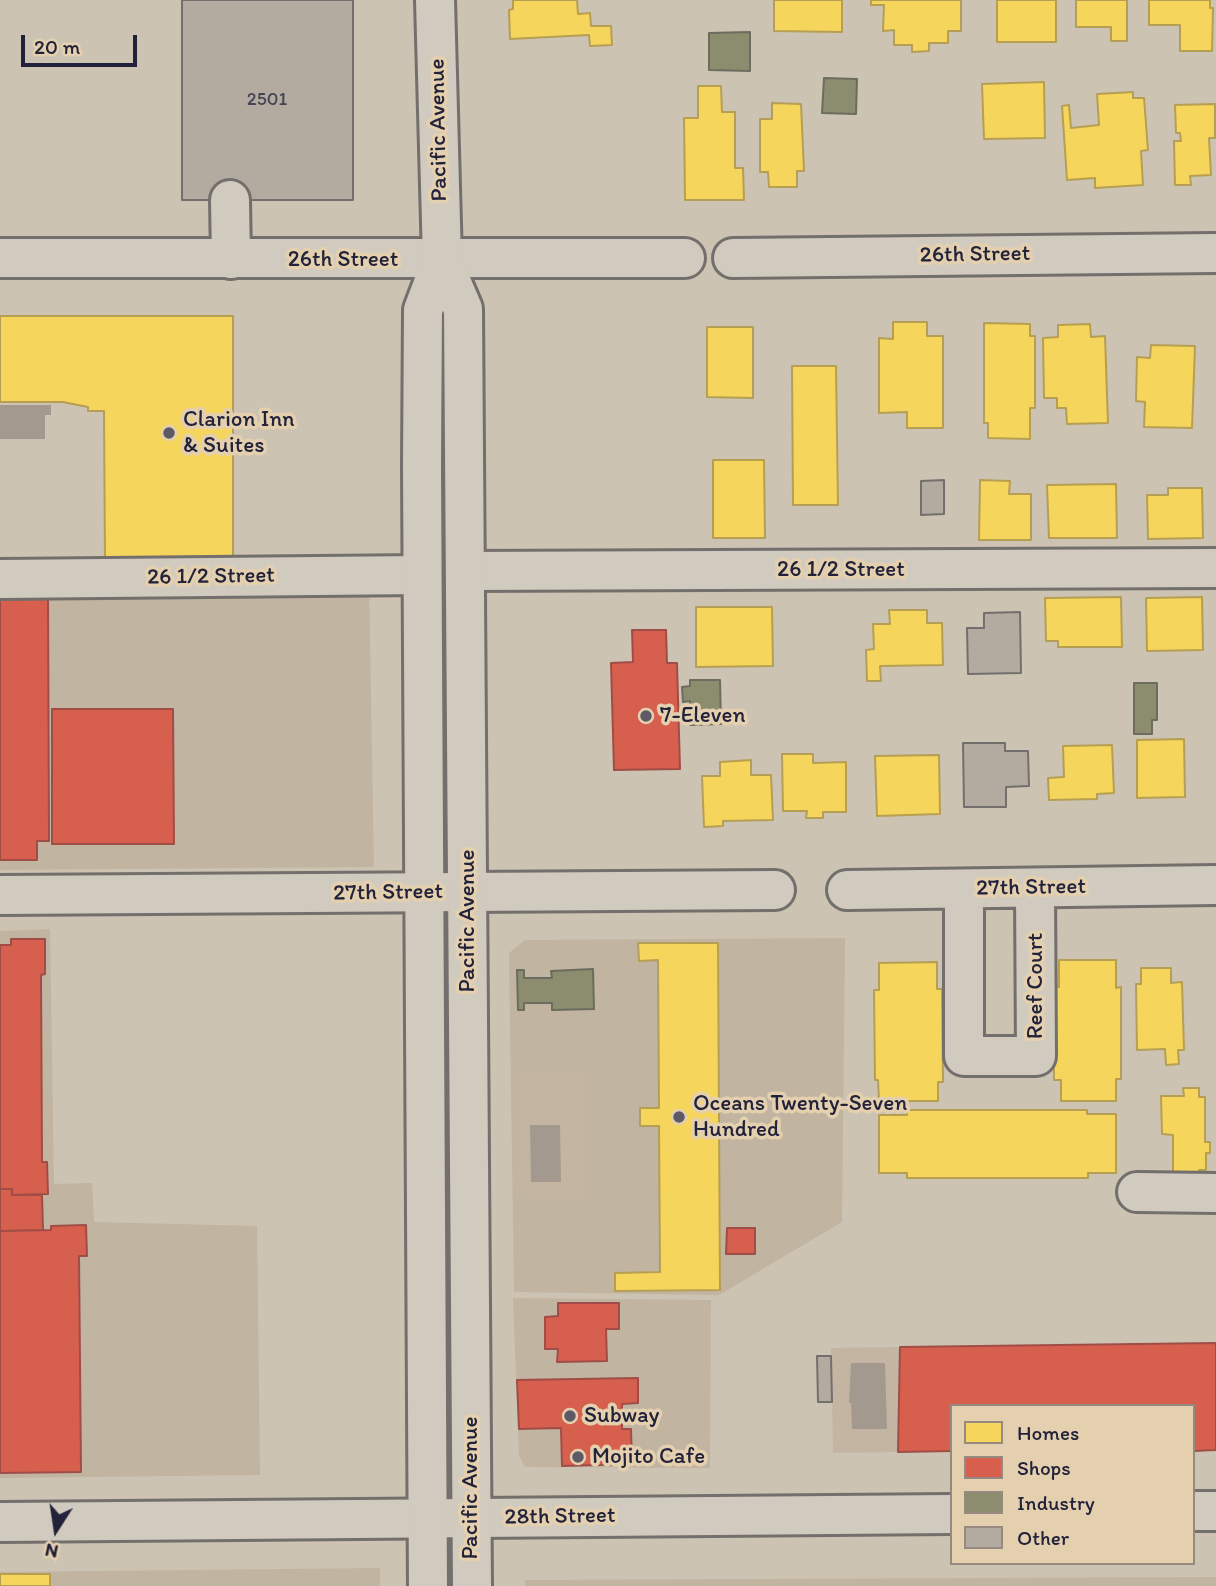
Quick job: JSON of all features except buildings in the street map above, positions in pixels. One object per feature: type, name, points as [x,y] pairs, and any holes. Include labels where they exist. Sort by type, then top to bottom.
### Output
[{"type":"main road","name":"Pacific Avenue","points":[[435,0],[442,260],[463,309],[472,1586]]},
{"type":"main road","points":[[230,200],[231,259]]},
{"type":"main road","name":"26th Street","points":[[733,258],[1216,253]]},
{"type":"main road","name":"26th Street","points":[[0,258],[685,258]]},
{"type":"main road","name":"Pacific Avenue","points":[[428,1586],[423,310],[442,260]]},
{"type":"main road","name":"26 1/2 Street","points":[[465,572],[1216,568]]},
{"type":"main road","name":"26 1/2 Street","points":[[0,579],[422,575]]},
{"type":"main road","name":"27th Street","points":[[847,890],[1216,885]]},
{"type":"main road","name":"Reef Court","points":[[964,889],[964,1056],[1037,1056],[1035,888]]},
{"type":"main road","name":"27th Street","points":[[0,895],[775,890]]},
{"type":"main road","points":[[1137,1192],[1216,1193]]},
{"type":"main road","points":[[1195,1511],[1216,1511]]},
{"type":"main road","name":"28th Street","points":[[0,1522],[950,1514]]},
{"type":"shaded area","points":[[0,405],[51,405],[51,415],[45,415],[45,439],[0,439]]},
{"type":"shaded area","points":[[369,583],[374,867],[0,870],[0,588]]},
{"type":"shaded area","points":[[50,929],[54,1184],[92,1183],[94,1222],[257,1226],[260,1475],[0,1478],[0,931]]},
{"type":"shaded area","points":[[845,938],[842,1222],[719,1295],[514,1292],[509,953],[525,940]]},
{"type":"shaded area","points":[[583,1070],[585,1197],[520,1197],[518,1071]]},
{"type":"shaded area","points":[[530,1125],[560,1125],[561,1182],[531,1182]]},
{"type":"shaded area","points":[[513,1298],[711,1300],[710,1468],[525,1467],[519,1455]]},
{"type":"shaded area","points":[[900,1347],[898,1452],[833,1453],[831,1348]]},
{"type":"shaded area","points":[[851,1363],[885,1363],[887,1429],[852,1429],[849,1403]]},
{"type":"shaded area","points":[[380,1568],[380,1586],[0,1586],[0,1572]]},
{"type":"shaded area","points":[[1216,1577],[1216,1586],[525,1586],[525,1580]]},
{"type":"place","name":"Clarion Inn & Suites","points":[[169,433]]},
{"type":"place","name":"7-Eleven","points":[[646,716]]},
{"type":"place","name":"Oceans Twenty-Seven Hundred","points":[[679,1117]]},
{"type":"place","name":"Subway","points":[[570,1416]]},
{"type":"place","name":"Mojito Cafe","points":[[578,1457]]}]
